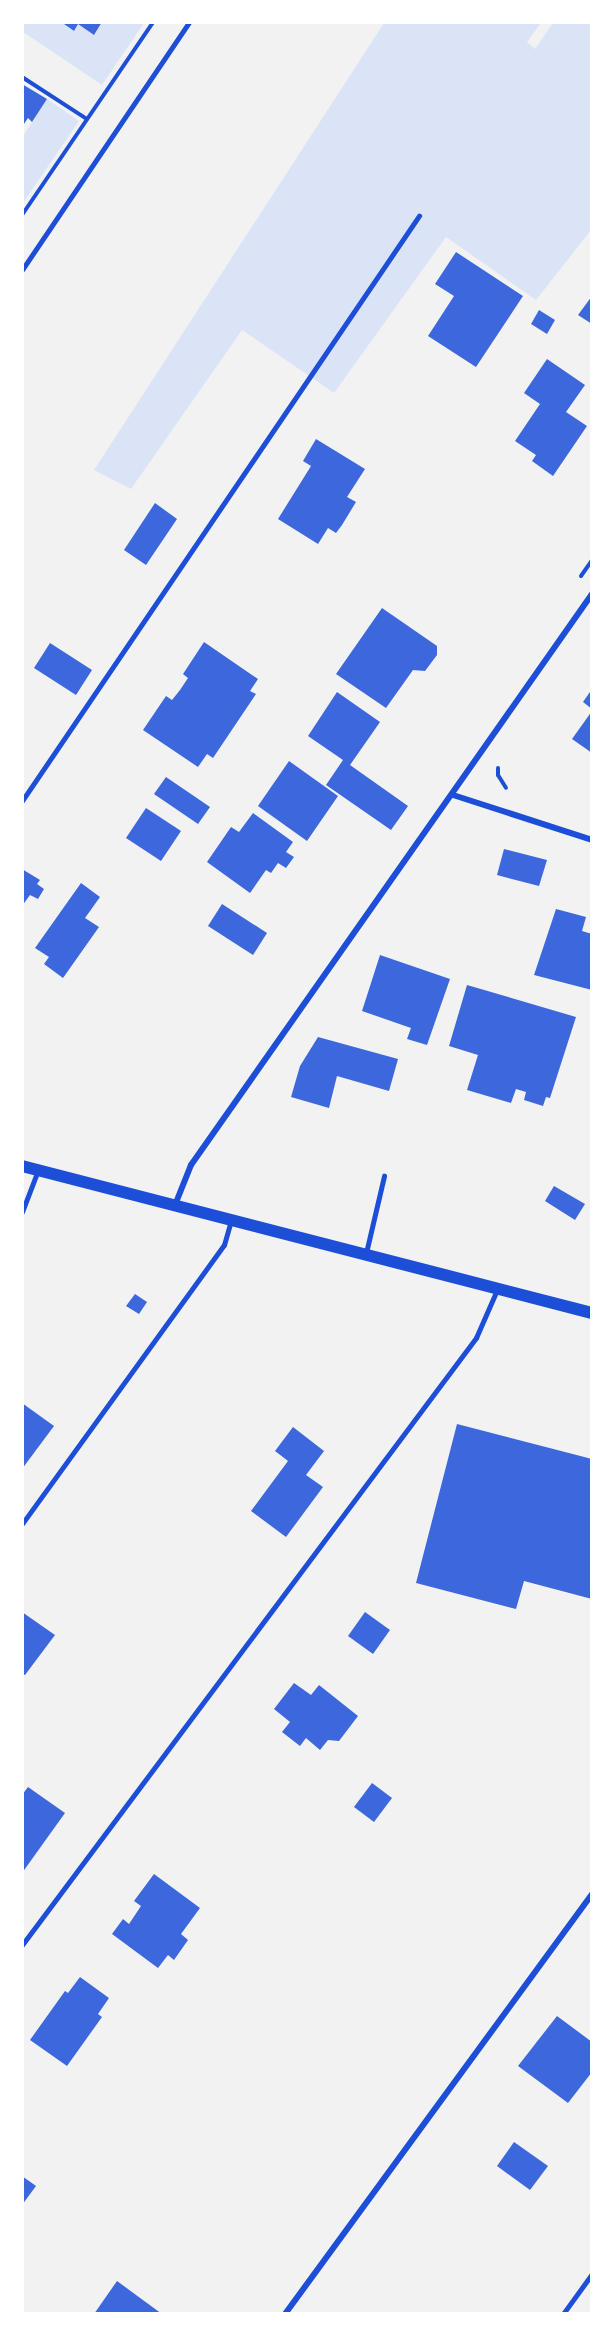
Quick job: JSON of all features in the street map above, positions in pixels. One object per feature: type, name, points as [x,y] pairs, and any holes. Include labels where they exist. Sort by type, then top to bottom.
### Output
[{"type":"main road","points":[[22,1166],[591,1313]]},
{"type":"street","points":[[175,1206],[191,1165],[453,795],[591,594]]},
{"type":"street","points":[[453,795],[591,840]]},
{"type":"street","points":[[285,2313],[591,1894]]},
{"type":"lane","points":[[22,270],[189,22]]},
{"type":"lane","points":[[22,801],[419,216]]},
{"type":"lane","points":[[22,1212],[38,1170]]},
{"type":"lane","points":[[365,1256],[384,1176]]},
{"type":"lane","points":[[22,1524],[224,1245],[231,1221]]},
{"type":"lane","points":[[22,1945],[476,1338],[497,1289]]},
{"type":"lane","points":[[562,2313],[591,2274]]},
{"type":"path","points":[[22,214],[153,22]]},
{"type":"path","points":[[22,77],[87,119]]},
{"type":"shaded area","points":[[22,23],[61,23],[73,31],[78,24],[94,35],[102,23],[144,23],[102,85],[23,32]]},
{"type":"shaded area","points":[[384,23],[541,23],[527,42],[535,49],[553,23],[591,23],[591,230],[536,300],[446,237],[334,393],[242,330],[131,489],[94,470]]},
{"type":"shaded area","points":[[47,99],[79,121],[23,203],[23,136]]},
{"type":"building","points":[[61,22],[102,22],[94,35],[78,24],[74,31]]},
{"type":"building","points":[[22,84],[47,99],[32,122],[28,118],[22,127]]},
{"type":"building","points":[[456,252],[523,296],[476,367],[428,336],[454,296],[435,284]]},
{"type":"building","points":[[592,296],[592,324],[578,315]]},
{"type":"building","points":[[539,310],[555,320],[547,334],[531,324]]},
{"type":"building","points":[[547,359],[585,385],[566,412],[587,426],[553,476],[532,461],[536,455],[515,441],[540,404],[524,393]]},
{"type":"building","points":[[316,439],[365,469],[347,497],[356,502],[342,525],[336,533],[328,528],[318,544],[278,519],[311,466],[303,461]]},
{"type":"building","points":[[155,503],[177,519],[146,565],[124,550]]},
{"type":"building","points":[[382,608],[437,646],[437,655],[425,671],[413,670],[386,708],[336,674]]},
{"type":"building","points":[[204,642],[258,679],[250,691],[256,694],[213,758],[207,754],[198,767],[143,730],[166,696],[172,700],[180,690],[188,678],[183,674]]},
{"type":"building","points":[[50,643],[92,670],[76,695],[34,668]]},
{"type":"building","points":[[592,689],[592,709],[583,702]]},
{"type":"building","points":[[337,692],[380,722],[350,765],[408,806],[391,830],[326,785],[343,760],[308,736]]},
{"type":"building","points":[[592,711],[592,753],[572,739]]},
{"type":"building","points":[[289,761],[338,796],[307,841],[258,806]]},
{"type":"building","points":[[166,777],[210,807],[198,824],[154,794]]},
{"type":"building","points":[[146,808],[181,831],[161,861],[126,838]]},
{"type":"building","points":[[253,813],[293,842],[286,852],[294,857],[286,868],[278,863],[271,873],[266,870],[250,893],[207,862],[231,827],[239,832]]},
{"type":"building","points":[[504,849],[547,860],[539,886],[497,875]]},
{"type":"building","points":[[22,869],[40,880],[37,884],[44,889],[38,899],[30,895],[22,906]]},
{"type":"building","points":[[81,883],[100,897],[85,918],[99,927],[63,978],[44,964],[49,957],[35,948]]},
{"type":"building","points":[[222,904],[267,933],[253,955],[208,926]]},
{"type":"building","points":[[556,909],[586,917],[582,931],[592,934],[592,990],[534,975]]},
{"type":"building","points":[[380,955],[450,979],[427,1045],[407,1039],[411,1028],[362,1011]]},
{"type":"building","points":[[467,985],[576,1017],[550,1098],[546,1097],[543,1106],[524,1100],[526,1092],[516,1089],[511,1103],[467,1090],[478,1055],[449,1046]]},
{"type":"building","points":[[318,1037],[398,1059],[389,1091],[337,1076],[329,1108],[291,1097],[300,1066]]},
{"type":"building","points":[[554,1186],[585,1204],[575,1220],[545,1201]]},
{"type":"building","points":[[135,1294],[147,1302],[139,1314],[126,1306]]},
{"type":"building","points":[[22,1403],[54,1426],[22,1469]]},
{"type":"building","points":[[457,1424],[592,1459],[592,1599],[524,1581],[516,1609],[416,1583]]},
{"type":"building","points":[[293,1427],[324,1451],[306,1475],[323,1487],[286,1537],[251,1511],[288,1461],[275,1451]]},
{"type":"building","points":[[22,1612],[55,1635],[25,1675],[22,1674]]},
{"type":"building","points":[[365,1612],[390,1630],[373,1654],[348,1636]]},
{"type":"building","points":[[294,1683],[311,1695],[319,1685],[358,1716],[339,1741],[328,1740],[320,1750],[306,1738],[300,1746],[282,1732],[290,1722],[274,1709]]},
{"type":"building","points":[[372,1783],[392,1798],[374,1822],[354,1807]]},
{"type":"building","points":[[28,1787],[65,1813],[22,1873],[22,1795]]},
{"type":"building","points":[[154,1874],[200,1908],[181,1934],[188,1940],[174,1960],[168,1955],[158,1968],[112,1934],[123,1919],[129,1924],[141,1906],[134,1901]]},
{"type":"building","points":[[80,1977],[109,1998],[98,2014],[102,2017],[67,2066],[30,2040],[65,1991],[68,1993]]},
{"type":"building","points":[[557,2016],[592,2042],[592,2072],[568,2103],[518,2066]]},
{"type":"building","points":[[514,2142],[548,2166],[530,2190],[497,2166]]},
{"type":"building","points":[[22,2176],[36,2186],[22,2205]]},
{"type":"building","points":[[117,2281],[162,2314],[94,2314]]}]
